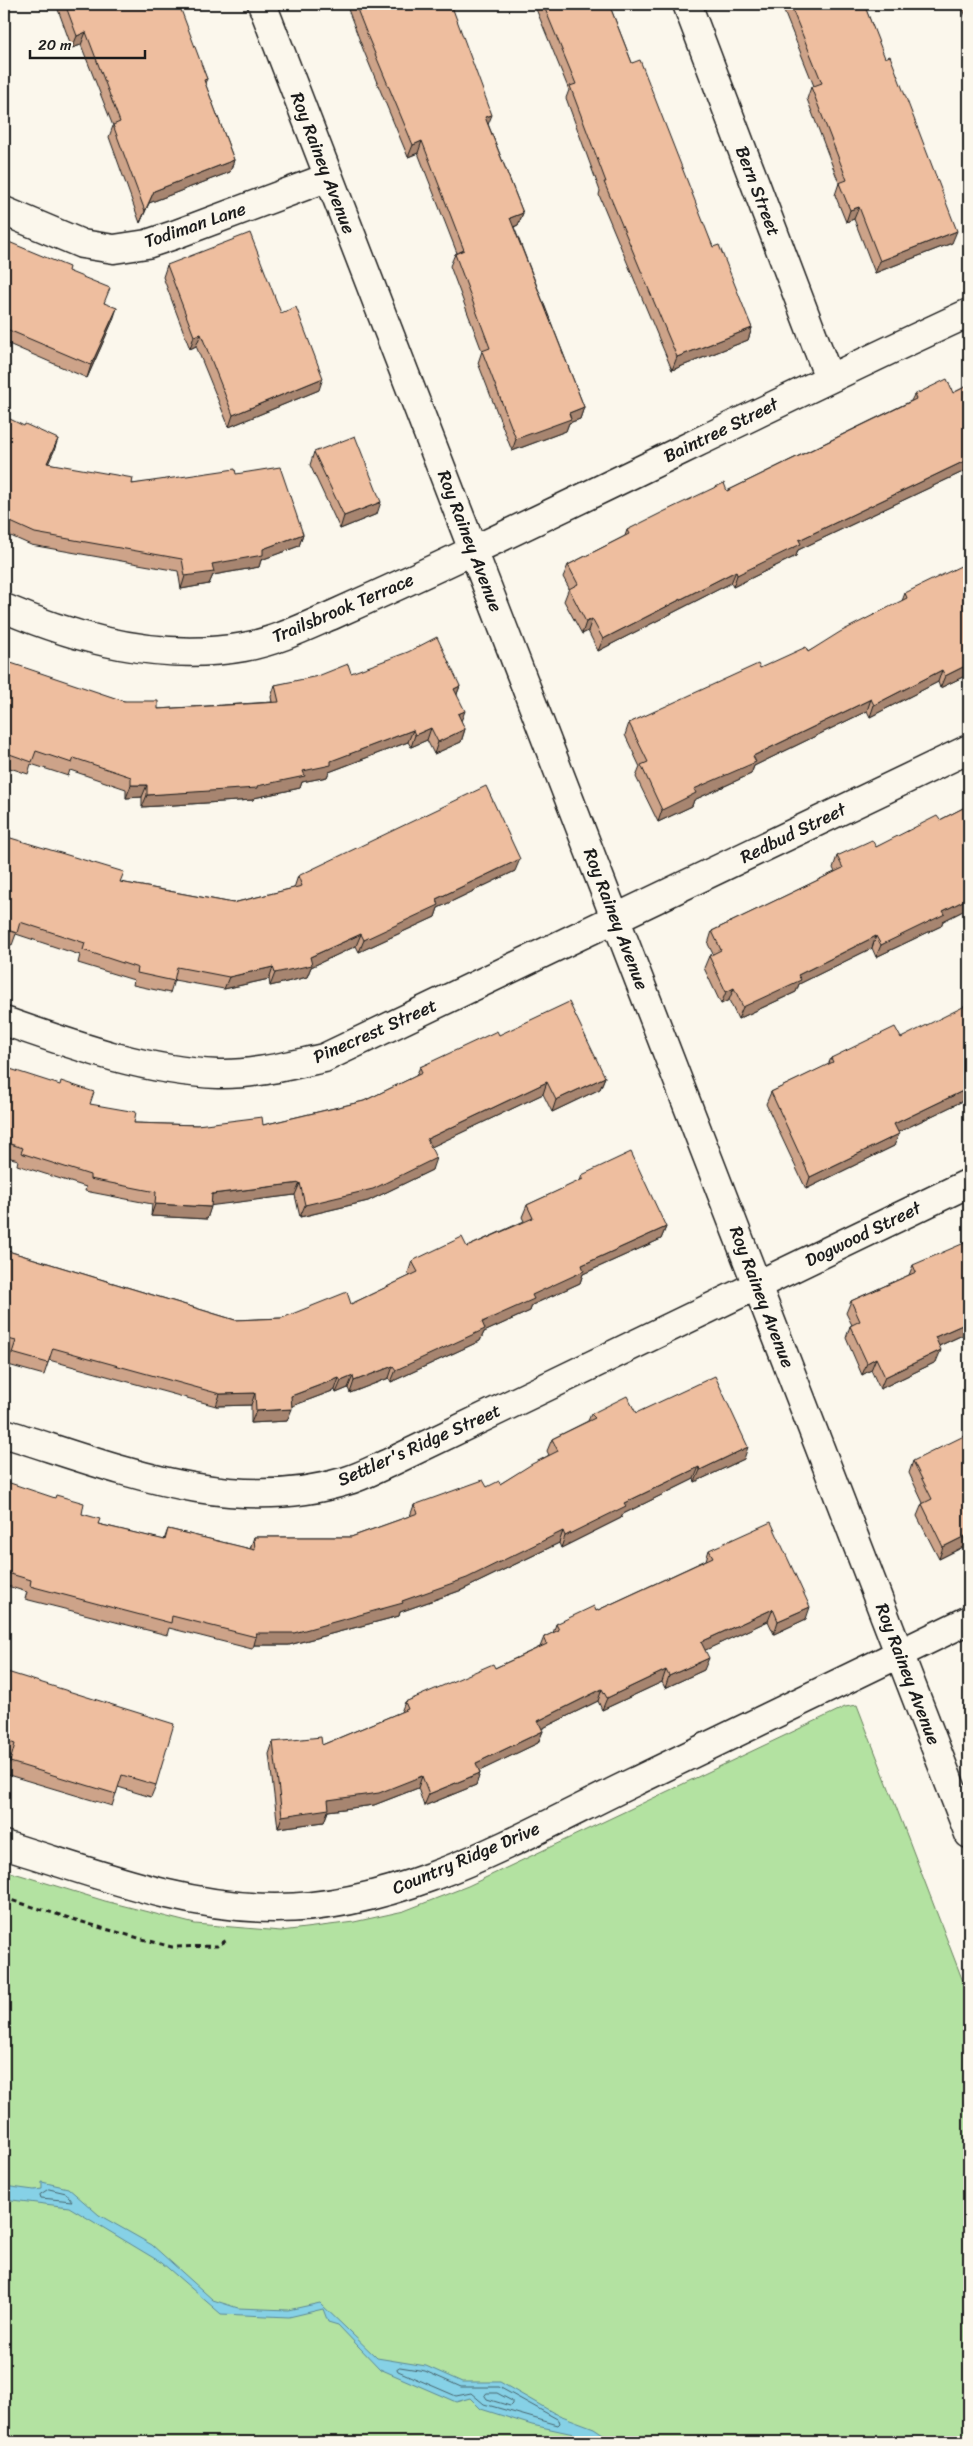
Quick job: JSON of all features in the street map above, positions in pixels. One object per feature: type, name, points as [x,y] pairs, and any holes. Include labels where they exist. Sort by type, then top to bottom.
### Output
[{"type":"street","name":"Roy Rainey Avenue","points":[[262,4],[969,1834]]},
{"type":"street","name":"Bern Street","points":[[687,4],[829,378]]},
{"type":"street","name":"Todiman Lane","points":[[4,211],[82,244],[114,249],[147,244],[165,238],[329,177]]},
{"type":"street","name":"Baintree Street","points":[[474,550],[829,378],[969,313]]},
{"type":"street","name":"Trailsbrook Terrace","points":[[4,608],[34,621],[139,649],[172,652],[244,647],[282,637],[474,550]]},
{"type":"street","name":"Redbud Street","points":[[616,917],[969,748]]},
{"type":"street","name":"Pinecrest Street","points":[[4,1021],[81,1047],[145,1064],[219,1074],[272,1069],[324,1058],[616,917]]},
{"type":"street","name":"Dogwood Street","points":[[757,1285],[969,1184]]},
{"type":"street","name":"Settler's Ridge Street","points":[[4,1433],[161,1482],[214,1492],[257,1495],[301,1491],[346,1481],[395,1460],[757,1285]]},
{"type":"street","name":"Country Ridge Drive","points":[[4,1845],[159,1893],[213,1904],[278,1908],[346,1902],[397,1889],[493,1849],[969,1620]]},
{"type":"path","points":[[4,1898],[102,1928],[172,1946],[217,1946],[229,1938]]},
{"type":"green space","points":[[857,1705],[969,1997],[969,2442],[4,2442],[4,1870],[105,1901],[195,1924],[281,1931],[354,1922],[404,1911],[468,1886],[845,1707]]},
{"type":"water","points":[[42,2182],[68,2188],[99,2215],[152,2245],[213,2300],[238,2308],[288,2310],[320,2303],[377,2358],[426,2366],[462,2382],[500,2382],[554,2413],[594,2428],[615,2442],[595,2442],[592,2438],[532,2425],[481,2409],[470,2398],[456,2402],[380,2369],[338,2325],[328,2322],[323,2309],[289,2317],[221,2314],[162,2263],[69,2207],[4,2199],[4,2186],[34,2190],[42,2189]]},
{"type":"building","points":[[65,4],[176,4],[177,8],[180,7],[207,79],[204,80],[234,160],[154,191],[145,211],[113,125],[120,122],[86,32],[77,36]]},
{"type":"building","points":[[355,4],[451,4],[492,115],[485,117],[523,213],[510,218],[584,407],[569,413],[571,419],[516,439],[482,351],[490,348],[455,254],[464,250],[422,141],[413,145]]},
{"type":"building","points":[[543,4],[609,4],[632,63],[640,60],[713,247],[719,245],[752,328],[677,357],[604,182],[606,182],[570,86],[576,84]]},
{"type":"building","points":[[790,4],[864,4],[885,58],[890,56],[957,231],[880,261],[859,207],[850,210],[839,183],[847,180],[811,87],[822,83]]},
{"type":"building","points":[[250,233],[281,313],[296,307],[323,378],[233,415],[201,334],[194,336],[167,265]]},
{"type":"building","points":[[4,240],[69,267],[68,271],[110,288],[104,303],[117,308],[91,365],[4,328]]},
{"type":"building","points":[[947,379],[953,393],[969,385],[969,459],[799,540],[801,544],[737,575],[736,571],[603,639],[592,619],[586,622],[569,589],[578,584],[568,565],[629,534],[627,530],[663,512],[724,483],[727,491],[916,399],[914,395]]},
{"type":"building","points":[[4,416],[58,439],[47,463],[133,478],[132,484],[235,469],[236,474],[280,467],[303,534],[263,549],[263,555],[212,564],[214,572],[185,576],[182,559],[35,533],[4,519]]},
{"type":"building","points":[[355,436],[381,502],[344,516],[314,452]]},
{"type":"building","points":[[969,562],[969,664],[945,676],[942,670],[874,705],[871,699],[753,756],[756,762],[694,789],[696,793],[662,810],[641,765],[648,762],[629,723],[758,664],[760,668],[806,647],[808,652],[840,632],[907,598],[905,593]]},
{"type":"building","points":[[437,637],[460,686],[454,689],[465,711],[458,714],[465,729],[438,742],[431,728],[415,735],[413,730],[331,761],[331,765],[303,771],[305,776],[257,786],[257,788],[147,795],[147,785],[131,785],[131,777],[74,758],[72,763],[36,751],[32,762],[4,752],[4,665],[7,667],[8,662],[124,701],[158,701],[158,709],[279,702],[275,685],[318,676],[348,664],[351,673],[408,652]]},
{"type":"building","points":[[486,786],[520,859],[436,899],[439,905],[364,940],[361,934],[310,957],[312,965],[275,973],[273,967],[229,977],[177,967],[174,981],[137,973],[138,968],[83,950],[85,943],[20,922],[17,933],[4,929],[4,836],[124,872],[120,882],[233,903],[302,886],[298,876]]},
{"type":"building","points":[[969,805],[969,898],[943,911],[945,914],[881,945],[876,936],[798,975],[801,980],[743,1007],[734,988],[726,992],[709,956],[721,950],[712,931],[843,868],[837,856],[872,840],[876,847],[937,816],[940,820]]},
{"type":"building","points":[[569,1002],[605,1077],[556,1100],[547,1082],[427,1139],[436,1158],[373,1189],[305,1205],[300,1183],[212,1194],[211,1207],[155,1204],[156,1192],[90,1179],[90,1175],[21,1153],[23,1148],[4,1142],[4,1067],[60,1085],[61,1081],[94,1092],[90,1104],[136,1112],[134,1123],[197,1125],[262,1117],[263,1125],[364,1101],[422,1073],[420,1067],[497,1031],[499,1035]]},
{"type":"building","points":[[969,1004],[969,1088],[894,1124],[899,1134],[810,1177],[771,1092],[833,1062],[831,1058],[895,1027],[901,1038]]},
{"type":"building","points":[[631,1152],[666,1227],[582,1265],[584,1271],[532,1295],[534,1299],[482,1322],[485,1329],[396,1370],[393,1366],[354,1381],[353,1376],[341,1381],[339,1378],[291,1396],[292,1409],[256,1411],[255,1393],[220,1394],[53,1348],[48,1363],[12,1353],[16,1341],[4,1338],[4,1246],[9,1247],[8,1251],[235,1320],[282,1318],[347,1292],[351,1304],[418,1272],[412,1261],[462,1237],[467,1247],[533,1218],[527,1205],[583,1179],[582,1175]]},
{"type":"building","points":[[969,1241],[969,1322],[935,1337],[941,1350],[885,1377],[876,1358],[867,1363],[850,1326],[860,1321],[851,1301],[916,1272],[913,1265]]},
{"type":"building","points":[[715,1376],[748,1447],[700,1470],[699,1467],[624,1503],[626,1506],[565,1536],[563,1531],[467,1578],[402,1601],[403,1603],[294,1633],[256,1633],[256,1637],[172,1616],[171,1623],[30,1586],[31,1580],[4,1572],[4,1481],[55,1498],[56,1495],[84,1503],[82,1514],[100,1519],[98,1524],[165,1540],[168,1529],[255,1550],[254,1537],[351,1537],[418,1513],[414,1505],[483,1480],[487,1487],[499,1481],[500,1484],[532,1464],[558,1451],[552,1439],[595,1418],[591,1414],[627,1396],[636,1413]]},
{"type":"building","points":[[966,1435],[969,1440],[969,1534],[943,1547],[922,1504],[932,1499],[913,1461]]},
{"type":"building","points":[[771,1522],[810,1607],[778,1621],[773,1609],[701,1642],[709,1658],[669,1676],[666,1670],[607,1698],[602,1689],[538,1721],[543,1731],[476,1763],[480,1773],[429,1794],[422,1776],[379,1793],[328,1800],[329,1809],[282,1816],[273,1742],[321,1737],[322,1745],[408,1709],[405,1702],[493,1664],[495,1668],[547,1644],[544,1637],[559,1630],[556,1624],[594,1606],[596,1611],[713,1557],[709,1550]]},
{"type":"building","points":[[4,1671],[174,1724],[156,1785],[122,1775],[116,1794],[10,1762],[15,1744],[4,1740]]}]
